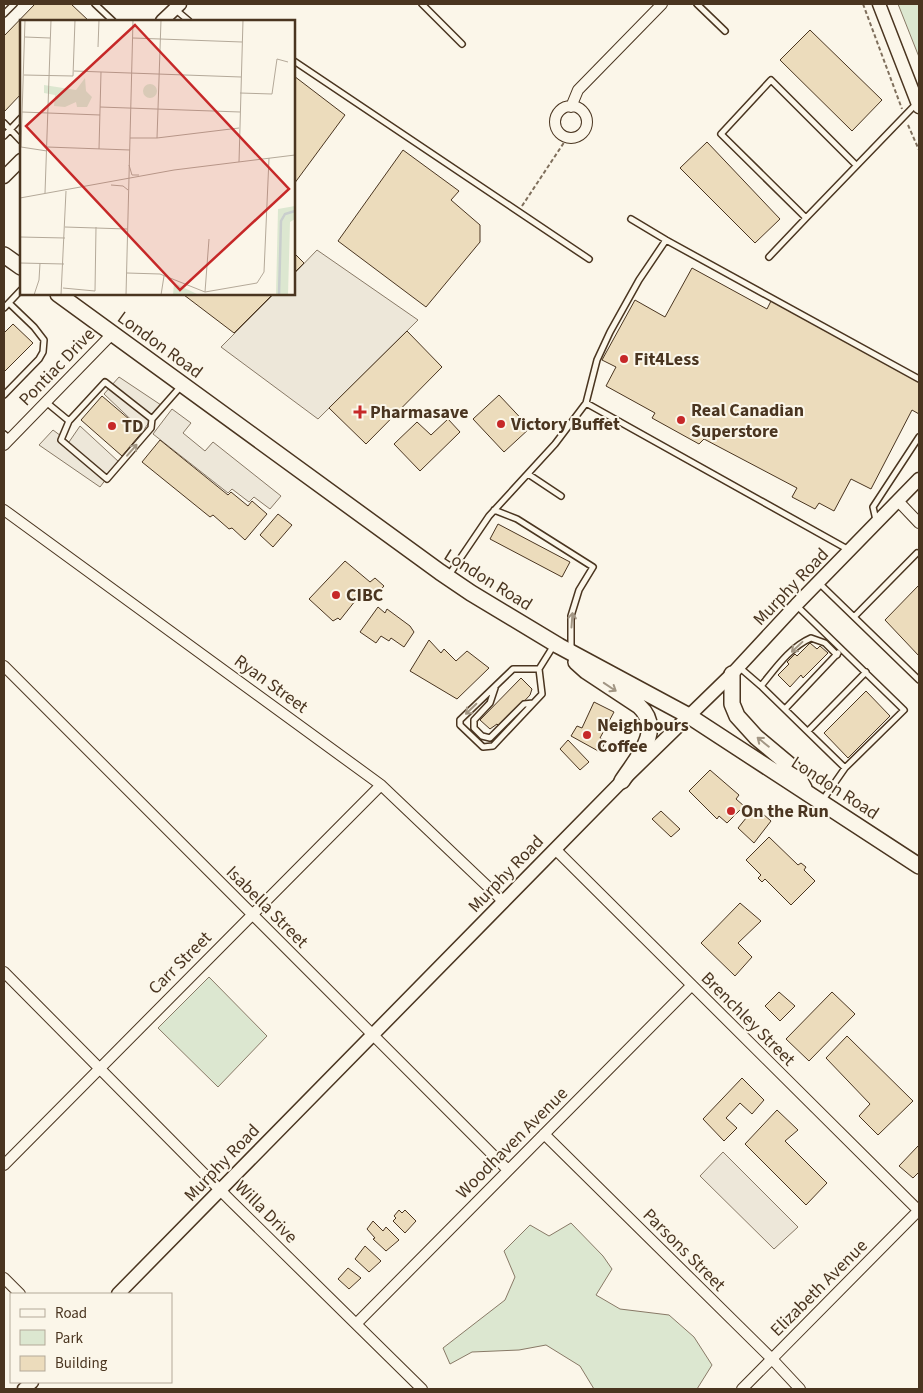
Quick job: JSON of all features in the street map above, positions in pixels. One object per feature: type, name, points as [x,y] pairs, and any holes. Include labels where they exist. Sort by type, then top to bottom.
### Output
[{"type":"main road","points":[[4,255],[20,266]]},
{"type":"main road","name":"London Road","points":[[59,295],[447,578],[562,647],[689,716],[919,866]]},
{"type":"main road","points":[[562,647],[586,671],[639,706],[648,716],[650,726],[649,737],[622,781]]},
{"type":"main road","points":[[736,671],[732,704],[737,716],[756,737],[792,768],[806,792]]},
{"type":"street","points":[[571,107],[578,90],[662,4]]},
{"type":"street","points":[[879,4],[918,105]]},
{"type":"street","points":[[163,20],[177,6]]},
{"type":"street","points":[[576,107],[585,114],[587,124],[582,134],[573,138],[567,138],[559,132],[556,123],[558,114],[562,110],[576,107]]},
{"type":"street","points":[[4,177],[20,161]]},
{"type":"street","name":"Pontiac Drive","points":[[6,439],[46,402],[112,334]]},
{"type":"street","name":"Murphy Road","points":[[119,1293],[622,781],[736,671],[796,605],[919,479]]},
{"type":"street","points":[[898,501],[919,523]]},
{"type":"street","name":"Ryan Street","points":[[4,510],[381,785],[504,902]]},
{"type":"street","name":"Isabella Street","points":[[4,666],[508,1170]]},
{"type":"street","name":"Carr Street","points":[[4,1165],[381,785]]},
{"type":"street","name":"Brenchley Street","points":[[555,849],[919,1211]]},
{"type":"street","name":"Willa Drive","points":[[4,972],[220,1190],[422,1389]]},
{"type":"street","name":"Woodhaven Avenue","points":[[356,1324],[691,986]]},
{"type":"street","name":"Parsons Street","points":[[544,1134],[800,1389]]},
{"type":"street","name":"Elizabeth Avenue","points":[[742,1389],[919,1211]]},
{"type":"street","points":[[4,1278],[19,1293]]},
{"type":"lane","points":[[4,14],[14,4]]},
{"type":"lane","points":[[95,4],[112,20]]},
{"type":"lane","points":[[422,4],[462,44]]},
{"type":"lane","points":[[698,4],[725,31]]},
{"type":"lane","points":[[177,6],[188,20]]},
{"type":"lane","points":[[295,62],[589,259]]},
{"type":"lane","points":[[806,218],[721,134],[771,80],[856,165]]},
{"type":"lane","points":[[769,257],[904,116],[918,105]]},
{"type":"lane","points":[[4,136],[20,119]]},
{"type":"lane","points":[[4,123],[20,140]]},
{"type":"lane","points":[[631,219],[919,379]]},
{"type":"lane","points":[[447,578],[494,510],[555,444],[586,403],[597,360],[610,332],[639,280],[666,240]]},
{"type":"lane","points":[[4,308],[20,291]]},
{"type":"lane","points":[[4,395],[38,359],[43,352],[44,340],[34,327],[9,303]]},
{"type":"lane","points":[[152,419],[105,382],[69,421],[61,440],[107,479],[151,428],[152,419],[182,385]]},
{"type":"lane","points":[[46,402],[69,421]]},
{"type":"lane","points":[[586,403],[849,550]]},
{"type":"lane","points":[[877,523],[873,507],[919,437]]},
{"type":"lane","points":[[528,474],[561,496]]},
{"type":"lane","points":[[494,510],[517,519],[593,567],[579,590],[562,647],[539,669],[513,668],[460,720],[460,726],[483,747],[492,746],[542,694],[539,669]]},
{"type":"lane","points":[[854,617],[917,553]]},
{"type":"lane","points":[[818,582],[919,680]]},
{"type":"lane","points":[[796,605],[904,710],[844,768],[822,802]]},
{"type":"lane","points":[[761,686],[781,662],[803,641],[810,638],[825,643],[837,655]]},
{"type":"lane","points":[[785,709],[842,650]]},
{"type":"lane","points":[[736,671],[761,686],[844,768]]},
{"type":"lane","points":[[808,731],[866,672]]},
{"type":"lane","points":[[496,685],[490,703],[474,720],[474,728],[482,736],[490,738],[524,704],[533,703]]},
{"type":"path","points":[[863,4],[904,116],[919,150]]},
{"type":"path","points":[[518,212],[567,138]]},
{"type":"green space","points":[[898,4],[919,4],[919,57]]},
{"type":"green space","points":[[209,977],[267,1036],[218,1087],[158,1028]]},
{"type":"green space","points":[[571,1223],[603,1256],[612,1269],[596,1295],[620,1309],[669,1315],[694,1337],[712,1365],[697,1389],[594,1389],[580,1366],[546,1345],[519,1350],[472,1352],[450,1364],[443,1348],[505,1300],[515,1277],[504,1251],[530,1225],[549,1236]]},
{"type":"shaded area","points":[[317,250],[418,320],[318,419],[221,347],[273,295],[295,295],[295,273]]},
{"type":"shaded area","points":[[119,377],[161,405],[143,431],[104,394]]},
{"type":"shaded area","points":[[172,409],[191,423],[183,433],[205,451],[213,442],[281,496],[270,509],[254,497],[249,502],[232,489],[228,493],[153,434]]},
{"type":"shaded area","points":[[80,426],[119,462],[100,487],[39,445],[53,430],[69,442]]},
{"type":"shaded area","points":[[723,1152],[798,1227],[774,1249],[700,1176]]},
{"type":"building","points":[[35,4],[71,4],[88,20],[20,20],[20,95],[4,112],[4,36]]},
{"type":"building","points":[[810,30],[882,100],[852,131],[780,60]]},
{"type":"building","points":[[295,77],[345,115],[295,183]]},
{"type":"building","points":[[707,142],[780,219],[755,243],[680,168]]},
{"type":"building","points":[[403,150],[459,191],[451,200],[480,225],[480,242],[426,307],[338,241]]},
{"type":"building","points":[[295,254],[304,263],[295,272]]},
{"type":"building","points":[[692,268],[767,309],[771,301],[919,381],[919,414],[912,410],[871,489],[851,479],[834,511],[819,503],[815,509],[792,497],[797,488],[704,439],[699,444],[652,418],[655,413],[606,386],[616,367],[602,360],[635,300],[665,317]]},
{"type":"building","points":[[184,295],[272,295],[234,333]]},
{"type":"building","points":[[13,324],[33,343],[4,372],[4,333]]},
{"type":"building","points":[[407,331],[442,367],[366,444],[329,408]]},
{"type":"building","name":"Victory Buffet","points":[[499,395],[530,428],[504,452],[473,419]]},
{"type":"building","name":"TD","points":[[102,396],[143,431],[122,456],[81,420]]},
{"type":"building","points":[[448,419],[460,432],[420,471],[394,444],[417,422],[431,435]]},
{"type":"building","points":[[160,440],[228,495],[231,492],[248,506],[252,501],[267,514],[245,540],[213,515],[210,517],[142,462]]},
{"type":"building","points":[[278,514],[292,525],[273,547],[260,535]]},
{"type":"building","points":[[498,524],[570,562],[562,577],[490,539]]},
{"type":"building","name":"CIBC","points":[[345,561],[370,582],[375,578],[384,586],[372,599],[363,591],[340,620],[338,618],[333,621],[309,599]]},
{"type":"building","points":[[919,585],[919,656],[885,620]]},
{"type":"building","points":[[378,607],[385,613],[387,609],[410,626],[414,632],[404,647],[391,638],[389,641],[381,636],[376,643],[360,632]]},
{"type":"building","points":[[429,640],[441,653],[444,649],[456,661],[467,651],[489,668],[457,699],[410,671]]},
{"type":"building","points":[[810,643],[817,649],[820,646],[828,653],[803,678],[801,675],[790,687],[778,675],[789,664],[787,662],[795,654],[797,656]]},
{"type":"building","points":[[521,678],[532,689],[530,695],[500,727],[497,724],[490,729],[480,720]]},
{"type":"building","points":[[866,691],[890,716],[848,758],[824,733]]},
{"type":"building","points":[[594,702],[614,712],[600,738],[606,741],[600,752],[571,736],[577,726],[582,728]]},
{"type":"building","points":[[568,740],[589,762],[580,770],[560,749]]},
{"type":"building","points":[[710,770],[739,795],[736,799],[744,806],[727,823],[719,816],[717,819],[689,791]]},
{"type":"building","points":[[755,807],[771,821],[754,843],[738,828]]},
{"type":"building","points":[[661,811],[680,829],[671,837],[652,819]]},
{"type":"building","points":[[769,837],[798,865],[801,863],[806,867],[804,870],[815,881],[791,905],[765,879],[762,882],[758,878],[761,875],[746,860]]},
{"type":"building","points":[[740,903],[761,921],[738,943],[752,957],[735,976],[701,943]]},
{"type":"building","points":[[779,992],[795,1006],[780,1021],[765,1006]]},
{"type":"building","points":[[832,992],[855,1014],[809,1061],[786,1039]]},
{"type":"building","points":[[847,1036],[913,1101],[878,1135],[859,1116],[870,1104],[826,1058]]},
{"type":"building","points":[[742,1078],[764,1100],[752,1114],[740,1103],[726,1118],[737,1128],[724,1141],[703,1119]]},
{"type":"building","points":[[777,1110],[798,1130],[785,1141],[827,1183],[806,1205],[745,1144]]},
{"type":"building","points":[[918,1146],[919,1172],[913,1178],[899,1166]]},
{"type":"building","points":[[399,1210],[402,1213],[405,1210],[416,1221],[405,1233],[393,1221],[396,1218],[394,1216]]},
{"type":"building","points":[[373,1221],[383,1231],[386,1227],[399,1240],[386,1251],[373,1239],[375,1238],[367,1229]]},
{"type":"building","points":[[365,1246],[381,1261],[369,1272],[355,1259]]},
{"type":"building","points":[[348,1268],[361,1278],[349,1289],[338,1279]]},
{"type":"place","name":"Fit4Less","points":[[624,359]]},
{"type":"place","name":"Pharmasave","points":[[360,412]]},
{"type":"place","name":"Real Canadian Superstore","points":[[681,420]]},
{"type":"place","name":"Victory Buffet","points":[[501,424]]},
{"type":"place","name":"TD","points":[[112,426]]},
{"type":"place","name":"CIBC","points":[[336,595]]},
{"type":"place","name":"Neighbours Coffee","points":[[587,735]]},
{"type":"place","name":"On the Run","points":[[731,811]]}]
